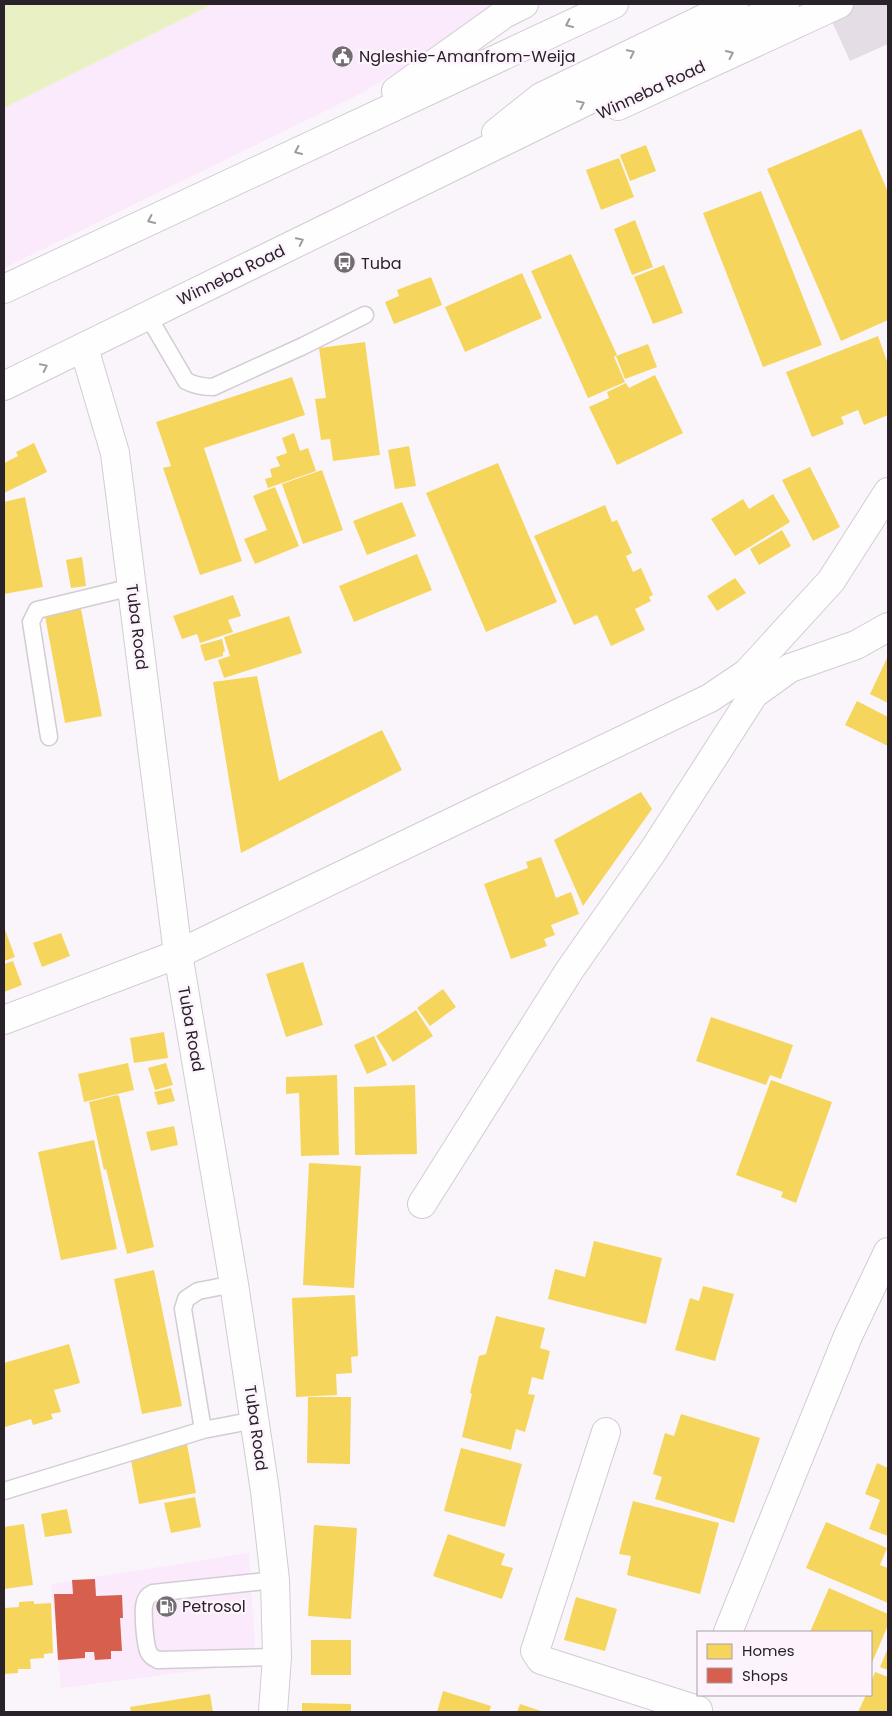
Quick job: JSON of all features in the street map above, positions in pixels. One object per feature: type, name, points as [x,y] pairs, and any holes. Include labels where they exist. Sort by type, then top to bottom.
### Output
[{"type":"main road","points":[[342,130],[504,14],[524,4]]},
{"type":"main road","points":[[342,130],[497,40],[570,4]]},
{"type":"main road","points":[[4,289],[614,4]]},
{"type":"main road","name":"Winneba Road","points":[[458,163],[541,97],[734,4]]},
{"type":"main road","name":"Winneba Road","points":[[4,386],[785,4]]},
{"type":"main road","name":"Winneba Road","points":[[458,163],[558,134],[840,4]]},
{"type":"main road","name":"Tuba Road","points":[[84,348],[115,453],[178,954],[234,1284],[265,1491],[275,1580],[277,1657],[273,1712]]},
{"type":"main road","points":[[422,1204],[569,971],[653,851],[750,684],[831,581],[888,492]]},
{"type":"main road","points":[[4,1020],[178,954],[710,698],[856,645],[888,627]]},
{"type":"main road","points":[[728,1631],[848,1336],[888,1252]]},
{"type":"main road","points":[[606,1432],[535,1646],[535,1651],[541,1660],[699,1706]]},
{"type":"lane","points":[[148,316],[186,381],[194,385],[214,387],[365,315]]},
{"type":"lane","points":[[49,737],[31,622],[37,610],[132,587]]},
{"type":"lane","points":[[204,1430],[184,1309],[186,1299],[198,1291],[234,1284]]},
{"type":"lane","points":[[4,1491],[204,1430],[255,1420]]},
{"type":"lane","points":[[275,1580],[152,1593],[146,1598],[144,1608],[147,1650],[153,1658],[158,1660],[277,1657]]},
{"type":"shaded area","points":[[213,4],[508,4],[358,95],[4,268],[4,108]]},
{"type":"shaded area","points":[[249,1553],[256,1663],[61,1688],[51,1584]]},
{"type":"green space","points":[[4,4],[213,4],[4,108]]},
{"type":"building: Homes","points":[[861,129],[888,192],[888,320],[841,341],[767,169]]},
{"type":"building: Homes","points":[[646,145],[656,171],[630,181],[620,155]]},
{"type":"building: Homes","points":[[619,158],[634,197],[601,210],[586,170]]},
{"type":"building: Homes","points":[[761,191],[822,345],[763,367],[703,213]]},
{"type":"building: Homes","points":[[635,220],[653,267],[632,275],[614,229]]},
{"type":"building: Homes","points":[[571,254],[617,355],[614,357],[625,382],[588,398],[531,271]]},
{"type":"building: Homes","points":[[664,265],[683,313],[653,324],[634,277]]},
{"type":"building: Homes","points":[[522,273],[542,318],[465,352],[445,307]]},
{"type":"building: Homes","points":[[431,277],[442,305],[394,324],[385,302],[399,296],[397,290]]},
{"type":"building: Homes","points":[[878,336],[888,364],[888,415],[864,425],[858,410],[841,417],[844,424],[812,437],[786,372]]},
{"type":"building: Homes","points":[[365,342],[380,455],[333,461],[330,439],[321,440],[315,399],[326,398],[319,348]]},
{"type":"building: Homes","points":[[648,344],[657,367],[625,379],[616,356]]},
{"type":"building: Homes","points":[[655,375],[683,433],[617,465],[589,407],[609,398],[607,392],[626,383],[629,388]]},
{"type":"building: Homes","points":[[292,377],[305,415],[204,448],[242,561],[200,575],[163,468],[171,466],[156,422]]},
{"type":"building: Homes","points":[[294,433],[300,451],[308,448],[316,471],[268,488],[265,479],[272,477],[270,469],[280,466],[276,457],[287,453],[282,438]]},
{"type":"building: Homes","points":[[34,443],[47,472],[4,493],[4,463],[18,456],[16,452]]},
{"type":"building: Homes","points":[[409,446],[416,486],[395,489],[388,450]]},
{"type":"building: Homes","points":[[498,463],[557,602],[486,632],[426,493]]},
{"type":"building: Homes","points":[[810,467],[840,527],[813,541],[782,480]]},
{"type":"building: Homes","points":[[322,470],[343,530],[303,544],[282,484]]},
{"type":"building: Homes","points":[[275,487],[299,546],[255,564],[244,539],[267,530],[253,496]]},
{"type":"building: Homes","points":[[773,494],[790,522],[735,556],[711,519],[743,499],[749,509]]},
{"type":"building: Homes","points":[[25,497],[43,587],[4,594],[4,502]]},
{"type":"building: Homes","points":[[402,502],[416,536],[367,555],[353,521]]},
{"type":"building: Homes","points":[[605,505],[612,522],[617,520],[632,553],[626,556],[633,572],[641,568],[653,595],[649,597],[651,601],[635,609],[645,630],[611,646],[597,615],[574,625],[534,536]]},
{"type":"building: Homes","points":[[782,530],[791,546],[759,565],[750,549]]},
{"type":"building: Homes","points":[[417,554],[432,590],[354,622],[339,586]]},
{"type":"building: Homes","points":[[82,557],[86,586],[71,588],[66,560]]},
{"type":"building: Homes","points":[[735,578],[746,593],[717,611],[707,596]]},
{"type":"building: Homes","points":[[233,595],[241,616],[228,620],[233,632],[200,643],[197,634],[182,639],[173,616]]},
{"type":"building: Homes","points":[[81,609],[102,716],[65,723],[45,616]]},
{"type":"building: Homes","points":[[289,616],[302,653],[224,678],[218,660],[230,656],[224,637]]},
{"type":"building: Homes","points":[[222,639],[225,651],[223,656],[205,661],[200,645]]},
{"type":"building: Homes","points":[[888,656],[888,703],[870,694]]},
{"type":"building: Homes","points":[[257,676],[279,781],[382,730],[402,770],[241,853],[213,682]]},
{"type":"building: Homes","points":[[857,701],[888,717],[888,746],[845,725]]},
{"type":"building: Homes","points":[[641,792],[652,809],[583,906],[554,840]]},
{"type":"building: Homes","points":[[541,857],[556,898],[571,892],[579,914],[551,925],[555,935],[544,939],[547,946],[511,959],[484,884],[528,868],[526,862]]},
{"type":"building: Homes","points":[[4,927],[15,957],[4,961]]},
{"type":"building: Homes","points":[[61,933],[70,956],[42,967],[33,943]]},
{"type":"building: Homes","points":[[13,961],[22,985],[4,992],[4,964]]},
{"type":"building: Homes","points":[[303,962],[323,1025],[286,1037],[266,974]]},
{"type":"building: Homes","points":[[443,989],[456,1007],[430,1026],[417,1008]]},
{"type":"building: Homes","points":[[416,1010],[433,1036],[393,1062],[376,1036]]},
{"type":"building: Homes","points":[[711,1017],[793,1045],[781,1079],[770,1075],[766,1085],[696,1061]]},
{"type":"building: Homes","points":[[164,1032],[168,1058],[134,1063],[130,1038]]},
{"type":"building: Homes","points":[[374,1036],[387,1065],[367,1074],[354,1045]]},
{"type":"building: Homes","points":[[128,1063],[134,1090],[84,1102],[78,1074]]},
{"type":"building: Homes","points":[[166,1063],[173,1085],[155,1090],[148,1068]]},
{"type":"building: Homes","points":[[337,1075],[339,1155],[301,1156],[299,1093],[286,1094],[286,1077]]},
{"type":"building: Homes","points":[[771,1080],[832,1102],[796,1203],[781,1197],[783,1192],[736,1175]]},
{"type":"building: Homes","points":[[415,1085],[417,1154],[355,1155],[354,1087]]},
{"type":"building: Homes","points":[[171,1088],[175,1101],[158,1105],[154,1092]]},
{"type":"building: Homes","points":[[119,1096],[154,1247],[127,1254],[106,1169],[104,1170],[89,1102]]},
{"type":"building: Homes","points":[[174,1126],[178,1145],[151,1151],[146,1132]]},
{"type":"building: Homes","points":[[94,1140],[117,1249],[61,1260],[38,1152]]},
{"type":"building: Homes","points":[[309,1163],[361,1166],[354,1288],[303,1285]]},
{"type":"building: Homes","points":[[594,1241],[662,1258],[646,1324],[548,1299],[555,1269],[585,1277]]},
{"type":"building: Homes","points":[[154,1270],[182,1406],[142,1414],[114,1279]]},
{"type":"building: Homes","points":[[703,1286],[734,1294],[715,1361],[675,1350],[690,1298],[699,1301]]},
{"type":"building: Homes","points":[[355,1295],[358,1356],[351,1357],[352,1373],[336,1374],[337,1395],[296,1397],[292,1298]]},
{"type":"building: Homes","points":[[496,1316],[545,1328],[540,1348],[550,1351],[543,1380],[532,1377],[528,1394],[535,1395],[525,1432],[516,1429],[511,1450],[462,1437],[479,1356],[486,1354]]},
{"type":"building: Homes","points":[[69,1344],[80,1383],[54,1390],[61,1412],[51,1414],[53,1419],[33,1425],[31,1419],[5,1427],[4,1363]]},
{"type":"building: Homes","points":[[308,1397],[351,1397],[350,1464],[307,1463]]},
{"type":"building: Homes","points":[[681,1414],[760,1438],[734,1523],[655,1499],[662,1477],[653,1474],[665,1433],[674,1436]]},
{"type":"building: Homes","points":[[187,1444],[196,1493],[139,1504],[130,1455]]},
{"type":"building: Homes","points":[[461,1448],[522,1464],[505,1527],[444,1511]]},
{"type":"building: Homes","points":[[877,1463],[888,1468],[888,1536],[869,1529],[880,1500],[865,1494]]},
{"type":"building: Homes","points":[[195,1497],[201,1527],[171,1533],[164,1503]]},
{"type":"building: Homes","points":[[633,1501],[719,1523],[700,1594],[627,1575],[631,1556],[619,1554]]},
{"type":"building: Homes","points":[[67,1509],[72,1533],[45,1537],[41,1514]]},
{"type":"building: Homes","points":[[826,1522],[887,1548],[880,1565],[888,1568],[888,1603],[806,1568]]},
{"type":"building: Homes","points":[[24,1524],[33,1585],[4,1589],[4,1527]]},
{"type":"building: Homes","points":[[314,1525],[357,1528],[351,1619],[308,1616]]},
{"type":"building: Homes","points":[[448,1534],[505,1554],[501,1565],[513,1568],[502,1599],[433,1576]]},
{"type":"building: Homes","points":[[829,1588],[888,1614],[888,1625],[872,1663],[872,1631],[810,1631]]},
{"type":"building: Homes","points":[[576,1597],[617,1609],[605,1651],[564,1640]]},
{"type":"building: Homes","points":[[34,1601],[34,1604],[51,1603],[53,1653],[44,1654],[44,1658],[30,1659],[31,1669],[18,1669],[18,1673],[4,1674],[4,1608],[19,1607],[19,1602]]},
{"type":"building: Homes","points":[[311,1640],[351,1640],[351,1675],[311,1675]]},
{"type":"building: Homes","points":[[888,1648],[888,1670],[880,1667]]},
{"type":"building: Homes","points":[[875,1672],[888,1677],[888,1712],[858,1712],[866,1696],[872,1696],[872,1680]]},
{"type":"building: Homes","points":[[443,1691],[491,1706],[489,1712],[437,1712]]},
{"type":"building: Homes","points":[[210,1694],[213,1712],[131,1712],[130,1707]]},
{"type":"building: Homes","points":[[302,1703],[351,1704],[351,1712],[302,1712]]},
{"type":"building: Homes","points":[[520,1704],[544,1712],[517,1712]]},
{"type":"building: Shops","points":[[95,1579],[96,1596],[122,1595],[123,1618],[120,1618],[122,1651],[111,1651],[111,1659],[95,1660],[94,1652],[85,1652],[85,1658],[58,1660],[54,1594],[73,1594],[72,1580]]},
{"type":"building: Other","points":[[824,4],[888,4],[888,44],[850,61]]},
{"type":"place","name":"Ngleshie-Amanfrom-Weija","points":[[343,56]]},
{"type":"place","name":"Tuba","points":[[345,263]]},
{"type":"place","name":"Petrosol","points":[[166,1606]]}]
